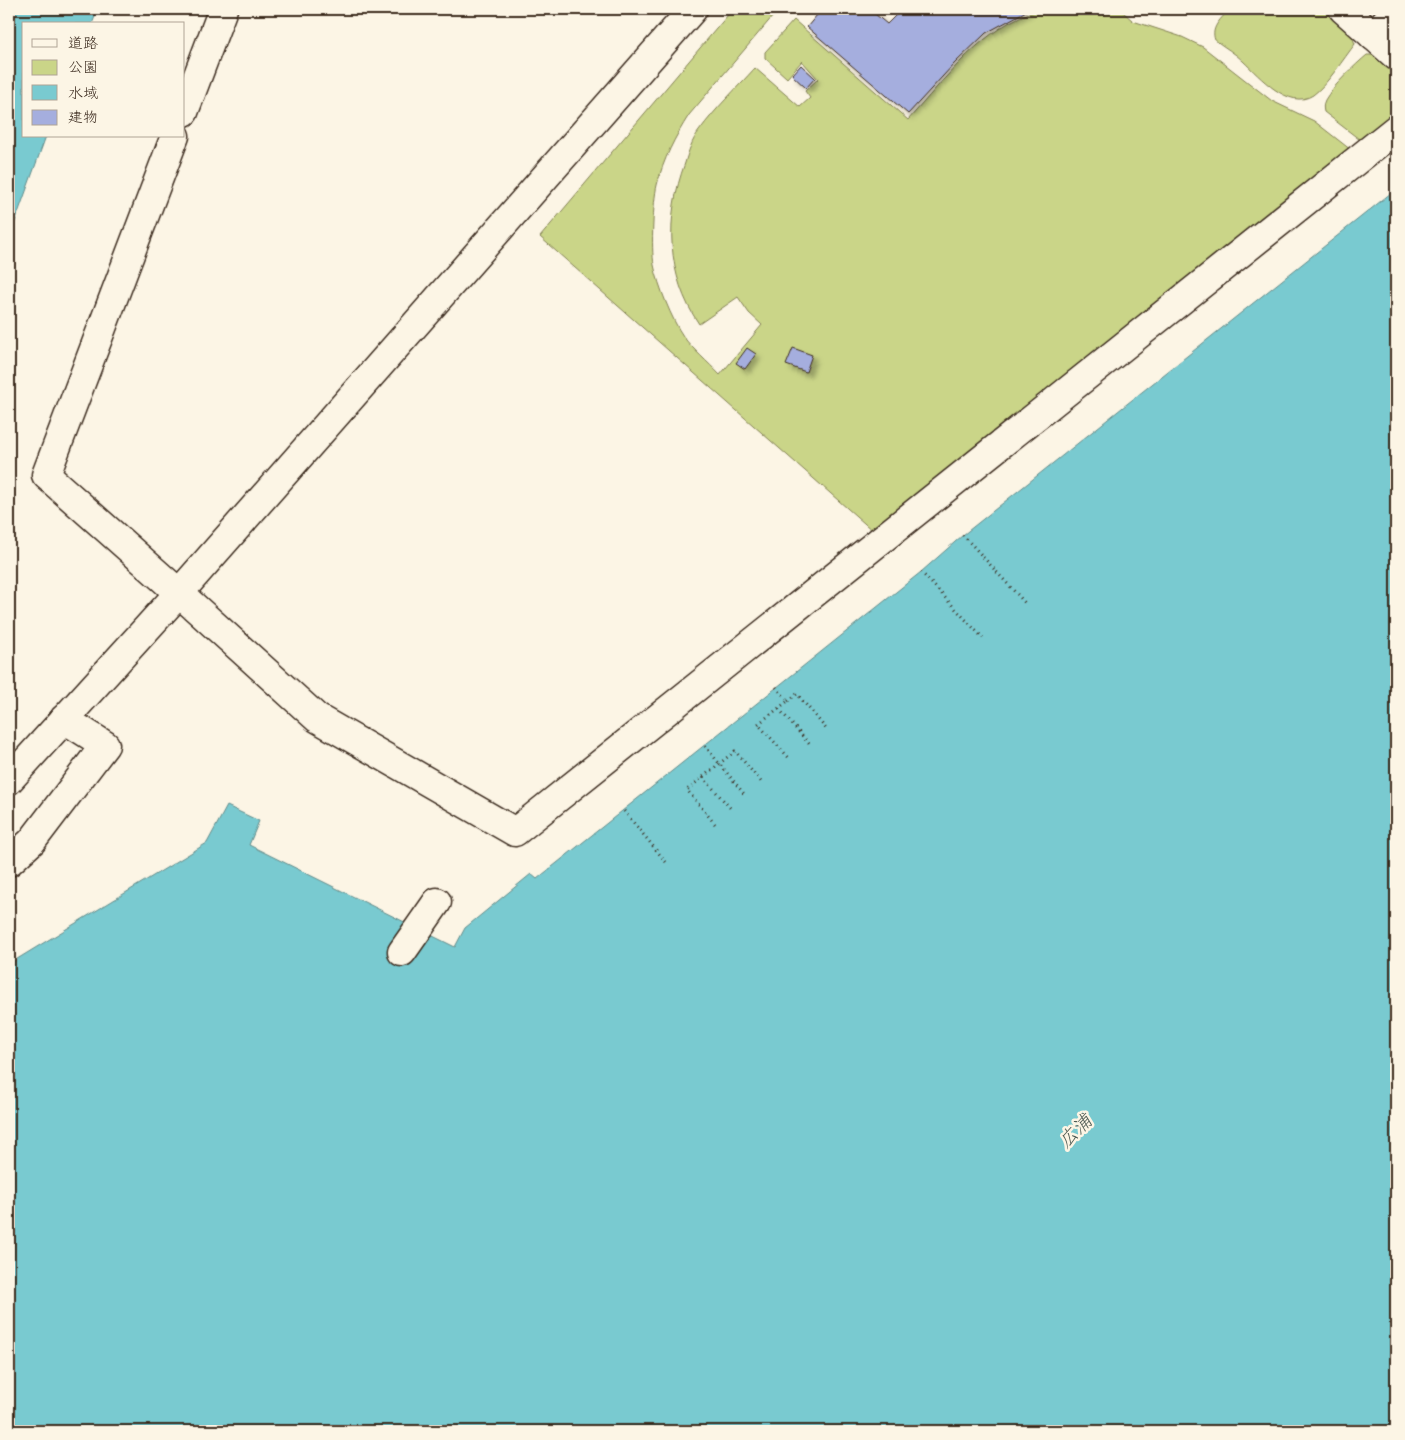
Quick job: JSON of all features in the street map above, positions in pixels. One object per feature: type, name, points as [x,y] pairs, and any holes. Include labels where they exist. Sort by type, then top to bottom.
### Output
[{"type":"street","points":[[185,109],[223,9]]},
{"type":"street","points":[[9,780],[179,593],[693,9]]},
{"type":"street","points":[[1343,9],[1396,56]]},
{"type":"street","points":[[1373,36],[1396,10]]},
{"type":"street","points":[[173,138],[46,475],[317,718],[515,832],[1396,128]]},
{"type":"street","points":[[9,862],[32,841],[105,745],[64,719]]},
{"type":"street","points":[[402,952],[437,902]]},
{"type":"path","points":[[963,535],[1025,603]]},
{"type":"path","points":[[921,572],[982,638]]},
{"type":"path","points":[[776,687],[788,701]]},
{"type":"path","points":[[790,759],[758,724],[797,694],[827,730]]},
{"type":"path","points":[[779,708],[810,745]]},
{"type":"path","points":[[705,746],[745,795]]},
{"type":"path","points":[[715,824],[687,790],[735,750],[762,783]]},
{"type":"path","points":[[703,777],[731,810]]},
{"type":"path","points":[[624,811],[666,862]]},
{"type":"green space","points":[[733,9],[779,9],[689,115],[679,132],[666,158],[660,176],[656,193],[653,225],[654,265],[670,312],[687,341],[720,375],[762,325],[749,313],[738,297],[699,324],[680,286],[675,266],[672,245],[674,204],[692,142],[705,123],[755,68],[800,107],[810,98],[805,91],[818,79],[802,61],[787,78],[765,58],[765,52],[794,20],[908,120],[967,55],[1002,27],[1020,17],[1041,9],[1122,9],[1133,21],[1182,37],[1203,47],[1272,101],[1314,121],[1351,150],[873,531],[540,237]]},
{"type":"green space","points":[[1230,9],[1322,9],[1352,36],[1355,44],[1318,91],[1304,99],[1294,99],[1275,90],[1240,58],[1215,40],[1215,27]]},
{"type":"green space","points":[[1367,55],[1375,55],[1396,73],[1396,116],[1364,143],[1324,112],[1323,106],[1333,89]]},
{"type":"water","points":[[9,9],[98,9],[93,22],[22,22],[22,138],[45,138],[9,238]]},
{"type":"water","name":"広浦","points":[[1396,189],[1396,1431],[9,1431],[9,964],[207,843],[227,806],[259,821],[249,845],[455,947],[465,928],[531,874],[537,879]]},
{"type":"building","points":[[822,9],[869,9],[887,24],[902,9],[1030,9],[986,33],[954,64],[908,114],[807,27]]},
{"type":"building","points":[[801,65],[815,78],[806,88],[792,75]]},
{"type":"building","points":[[747,348],[756,354],[745,369],[736,363]]},
{"type":"building","points":[[793,348],[812,355],[806,372],[786,365]]}]
